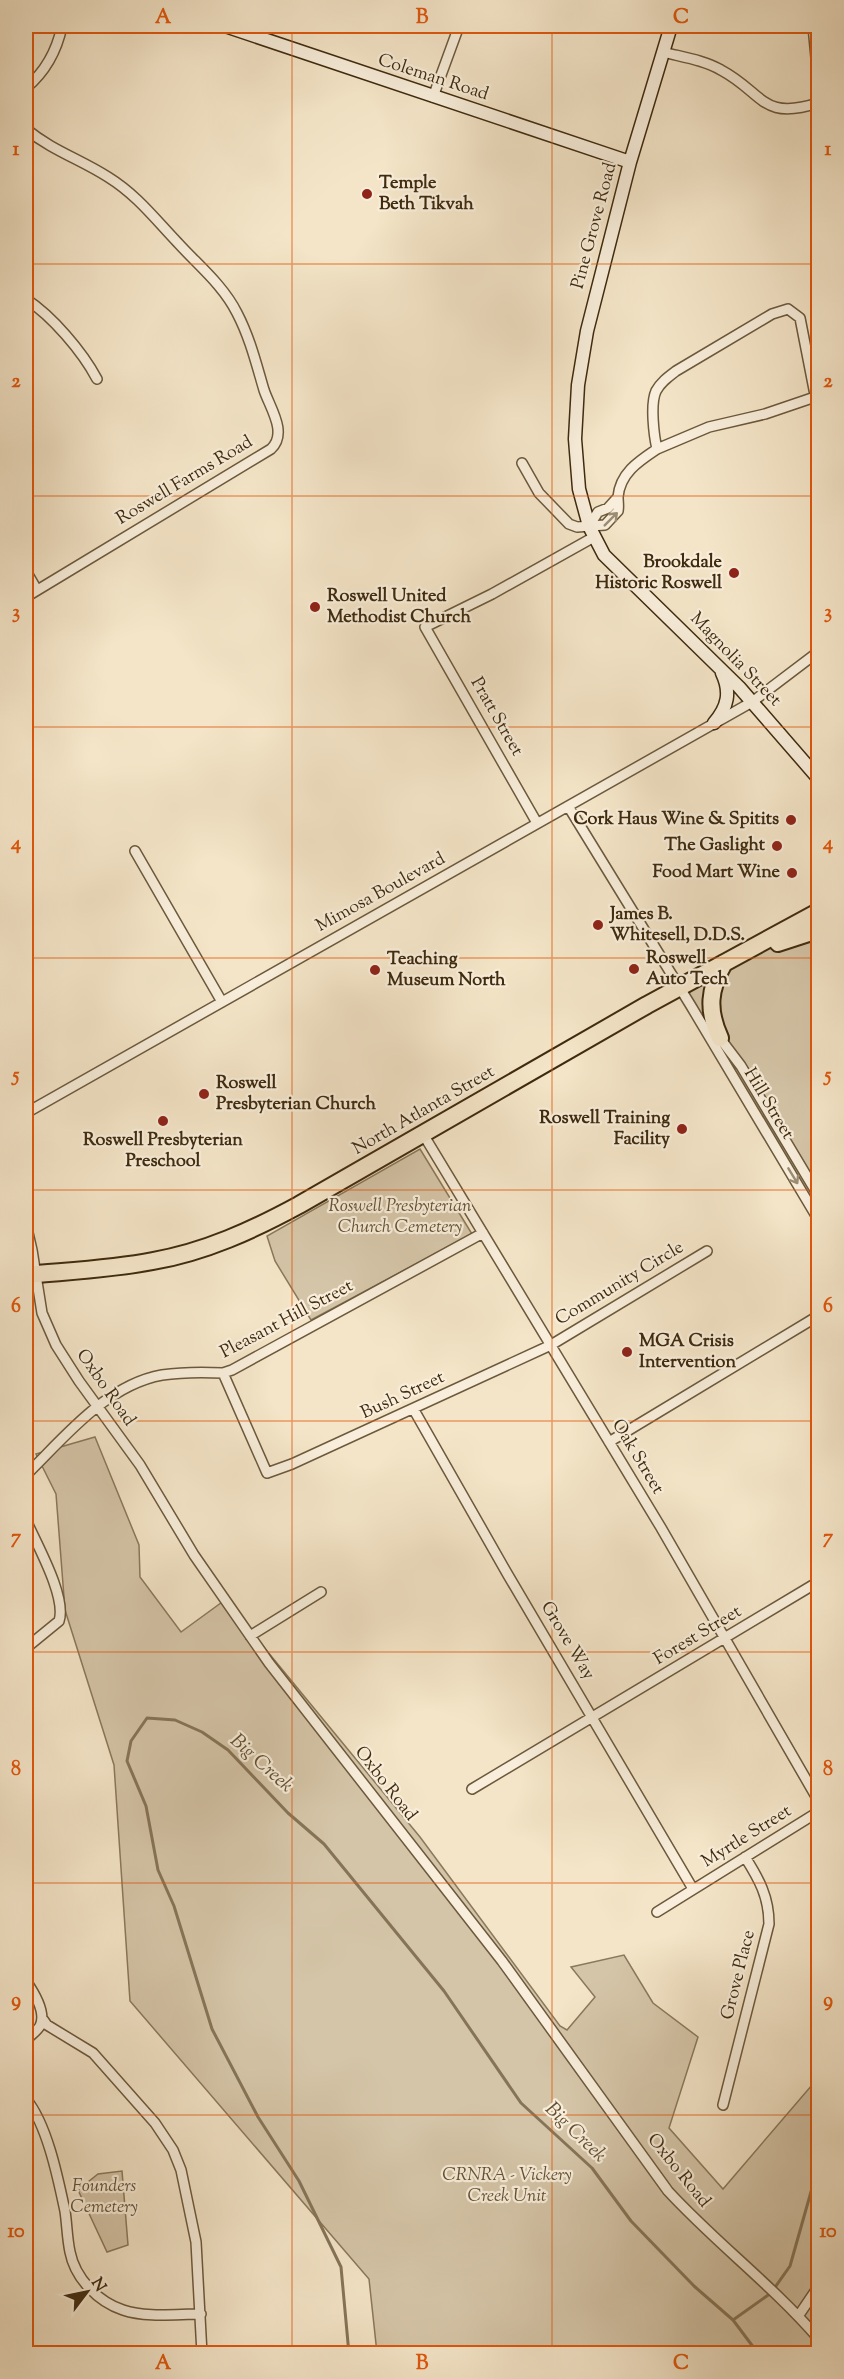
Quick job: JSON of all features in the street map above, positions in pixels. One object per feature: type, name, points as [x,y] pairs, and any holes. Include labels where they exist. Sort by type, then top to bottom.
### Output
[{"type":"highway","name":"North Atlanta Street","points":[[31,1275],[153,1261],[226,1240],[280,1215],[679,988],[819,912]]},
{"type":"highway","points":[[720,1038],[713,1023],[710,999],[713,988],[731,959],[819,930]]},
{"type":"main road","name":"Coleman Road","points":[[225,26],[630,162]]},
{"type":"main road","name":"Pine Grove Road","points":[[575,439],[578,385],[587,331],[630,162],[671,26]]},
{"type":"main road","name":"Magnolia Street","points":[[575,439],[579,489],[591,531],[604,555],[721,669],[819,778]]},
{"type":"main road","points":[[714,723],[728,699],[728,687],[721,669]]},
{"type":"street","points":[[26,88],[51,58],[62,26]]},
{"type":"street","points":[[433,97],[459,26]]},
{"type":"street","points":[[813,26],[819,79]]},
{"type":"street","points":[[663,52],[719,69],[763,102],[776,108],[797,110],[819,103]]},
{"type":"street","name":"Roswell Farms Road","points":[[26,129],[50,147],[107,176],[134,195],[217,284],[235,310],[249,338],[264,390],[279,429],[278,440],[271,449],[26,597]]},
{"type":"street","points":[[26,299],[44,314],[82,356],[97,379]]},
{"type":"street","points":[[657,449],[654,434],[654,394],[663,381],[772,314],[788,309],[800,318],[819,410]]},
{"type":"street","points":[[522,463],[539,493],[569,524],[591,531],[610,522],[618,512],[618,497],[623,481],[634,464],[657,449],[709,427],[765,414],[815,397]]},
{"type":"street","points":[[591,531],[598,512],[608,508],[618,497]]},
{"type":"street","name":"Pratt Street","points":[[537,823],[425,627],[492,594],[591,531]]},
{"type":"street","points":[[26,571],[36,590]]},
{"type":"street","name":"Mimosa Boulevard","points":[[26,1113],[752,702],[819,652]]},
{"type":"street","name":"Hill Street","points":[[568,806],[819,1219]]},
{"type":"street","points":[[135,850],[222,1002]]},
{"type":"street","name":"Hill Street","points":[[691,1006],[741,1066],[819,1195]]},
{"type":"street","name":"Oak Street","points":[[423,1134],[609,1442],[819,1800]]},
{"type":"street","name":"Oxbo Road","points":[[26,1224],[31,1275],[51,1335],[70,1368],[140,1465],[194,1555],[250,1636],[502,1961],[668,2191],[696,2221],[799,2315],[819,2338]]},
{"type":"street","name":"Pleasant Hill Street","points":[[26,1475],[97,1406],[132,1385],[161,1375],[223,1373],[232,1370],[483,1233]]},
{"type":"street","name":"Community Circle","points":[[551,1345],[707,1251]]},
{"type":"street","points":[[609,1442],[819,1316]]},
{"type":"street","name":"Bush Street","points":[[223,1373],[267,1473],[284,1468],[414,1410],[551,1345]]},
{"type":"street","name":"Grove Way","points":[[414,1410],[693,1890]]},
{"type":"street","points":[[26,1520],[55,1586],[61,1615],[59,1621],[26,1648]]},
{"type":"street","name":"Forest Street","points":[[472,1789],[819,1582]]},
{"type":"street","points":[[250,1636],[321,1592]]},
{"type":"street","name":"Myrtle Street","points":[[657,1912],[819,1812]]},
{"type":"street","name":"Grove Place","points":[[723,2105],[769,1924],[769,1908],[765,1891],[745,1857]]},
{"type":"street","points":[[26,1981],[38,2003],[42,2018],[39,2026],[26,2040]]},
{"type":"street","points":[[42,2018],[66,2037],[93,2053],[156,2123],[173,2150],[181,2170],[196,2242],[202,2354]]},
{"type":"street","points":[[26,2099],[45,2134],[65,2211],[71,2256],[78,2273],[90,2290],[106,2303],[138,2314],[201,2314]]},
{"type":"street","points":[[799,2315],[819,2287]]},
{"type":"green space","points":[[818,919],[818,1209],[684,995]]},
{"type":"green space","name":"Roswell Presbyterian Church Cemetery","points":[[420,1149],[472,1234],[311,1320],[275,1261],[267,1236]]},
{"type":"green space","name":"CRNRA - Vickery Creek Unit","points":[[95,1437],[139,1545],[140,1577],[181,1632],[225,1600],[420,1837],[560,2026],[567,2030],[595,1997],[571,1967],[624,1955],[653,2003],[698,2037],[669,2128],[723,2189],[818,2078],[818,2353],[377,2353],[369,2279],[130,2001],[114,1765],[65,1610],[56,1494],[36,1454]]},
{"type":"green space","name":"Founders Cemetery","points":[[122,2171],[128,2245],[107,2252],[78,2190],[98,2174]]},
{"type":"waterway","name":"Big Creek","points":[[349,2354],[341,2267],[299,2181],[258,2117],[212,2029],[174,1906],[158,1870],[146,1806],[127,1761],[131,1741],[147,1718],[175,1720],[202,1732],[228,1750],[288,1813],[324,1844],[444,1991],[521,2103],[592,2168],[631,2221],[694,2286],[733,2320],[761,2354]]},
{"type":"waterway","points":[[733,2320],[771,2293],[790,2266],[818,2167]]},
{"type":"place","name":"Temple Beth Tikvah","points":[[367,194]]},
{"type":"place","name":"Brookdale Historic Roswell","points":[[734,573]]},
{"type":"place","name":"Roswell United Methodist Church","points":[[315,607]]},
{"type":"place","name":"Cork Haus Wine & Spitits","points":[[791,820]]},
{"type":"place","name":"The Gaslight","points":[[777,846]]},
{"type":"place","name":"Food Mart Wine","points":[[792,873]]},
{"type":"place","name":"James B. Whitesell, D.D.S.","points":[[598,925]]},
{"type":"place","name":"Roswell Auto Tech","points":[[634,969]]},
{"type":"place","name":"Teaching Museum North","points":[[375,970]]},
{"type":"place","name":"Roswell Presbyterian Church","points":[[204,1094]]},
{"type":"place","name":"Roswell Presbyterian Preschool","points":[[163,1121]]},
{"type":"place","name":"Roswell Training Facility","points":[[682,1129]]},
{"type":"place","name":"MGA Crisis Intervention","points":[[627,1352]]}]
